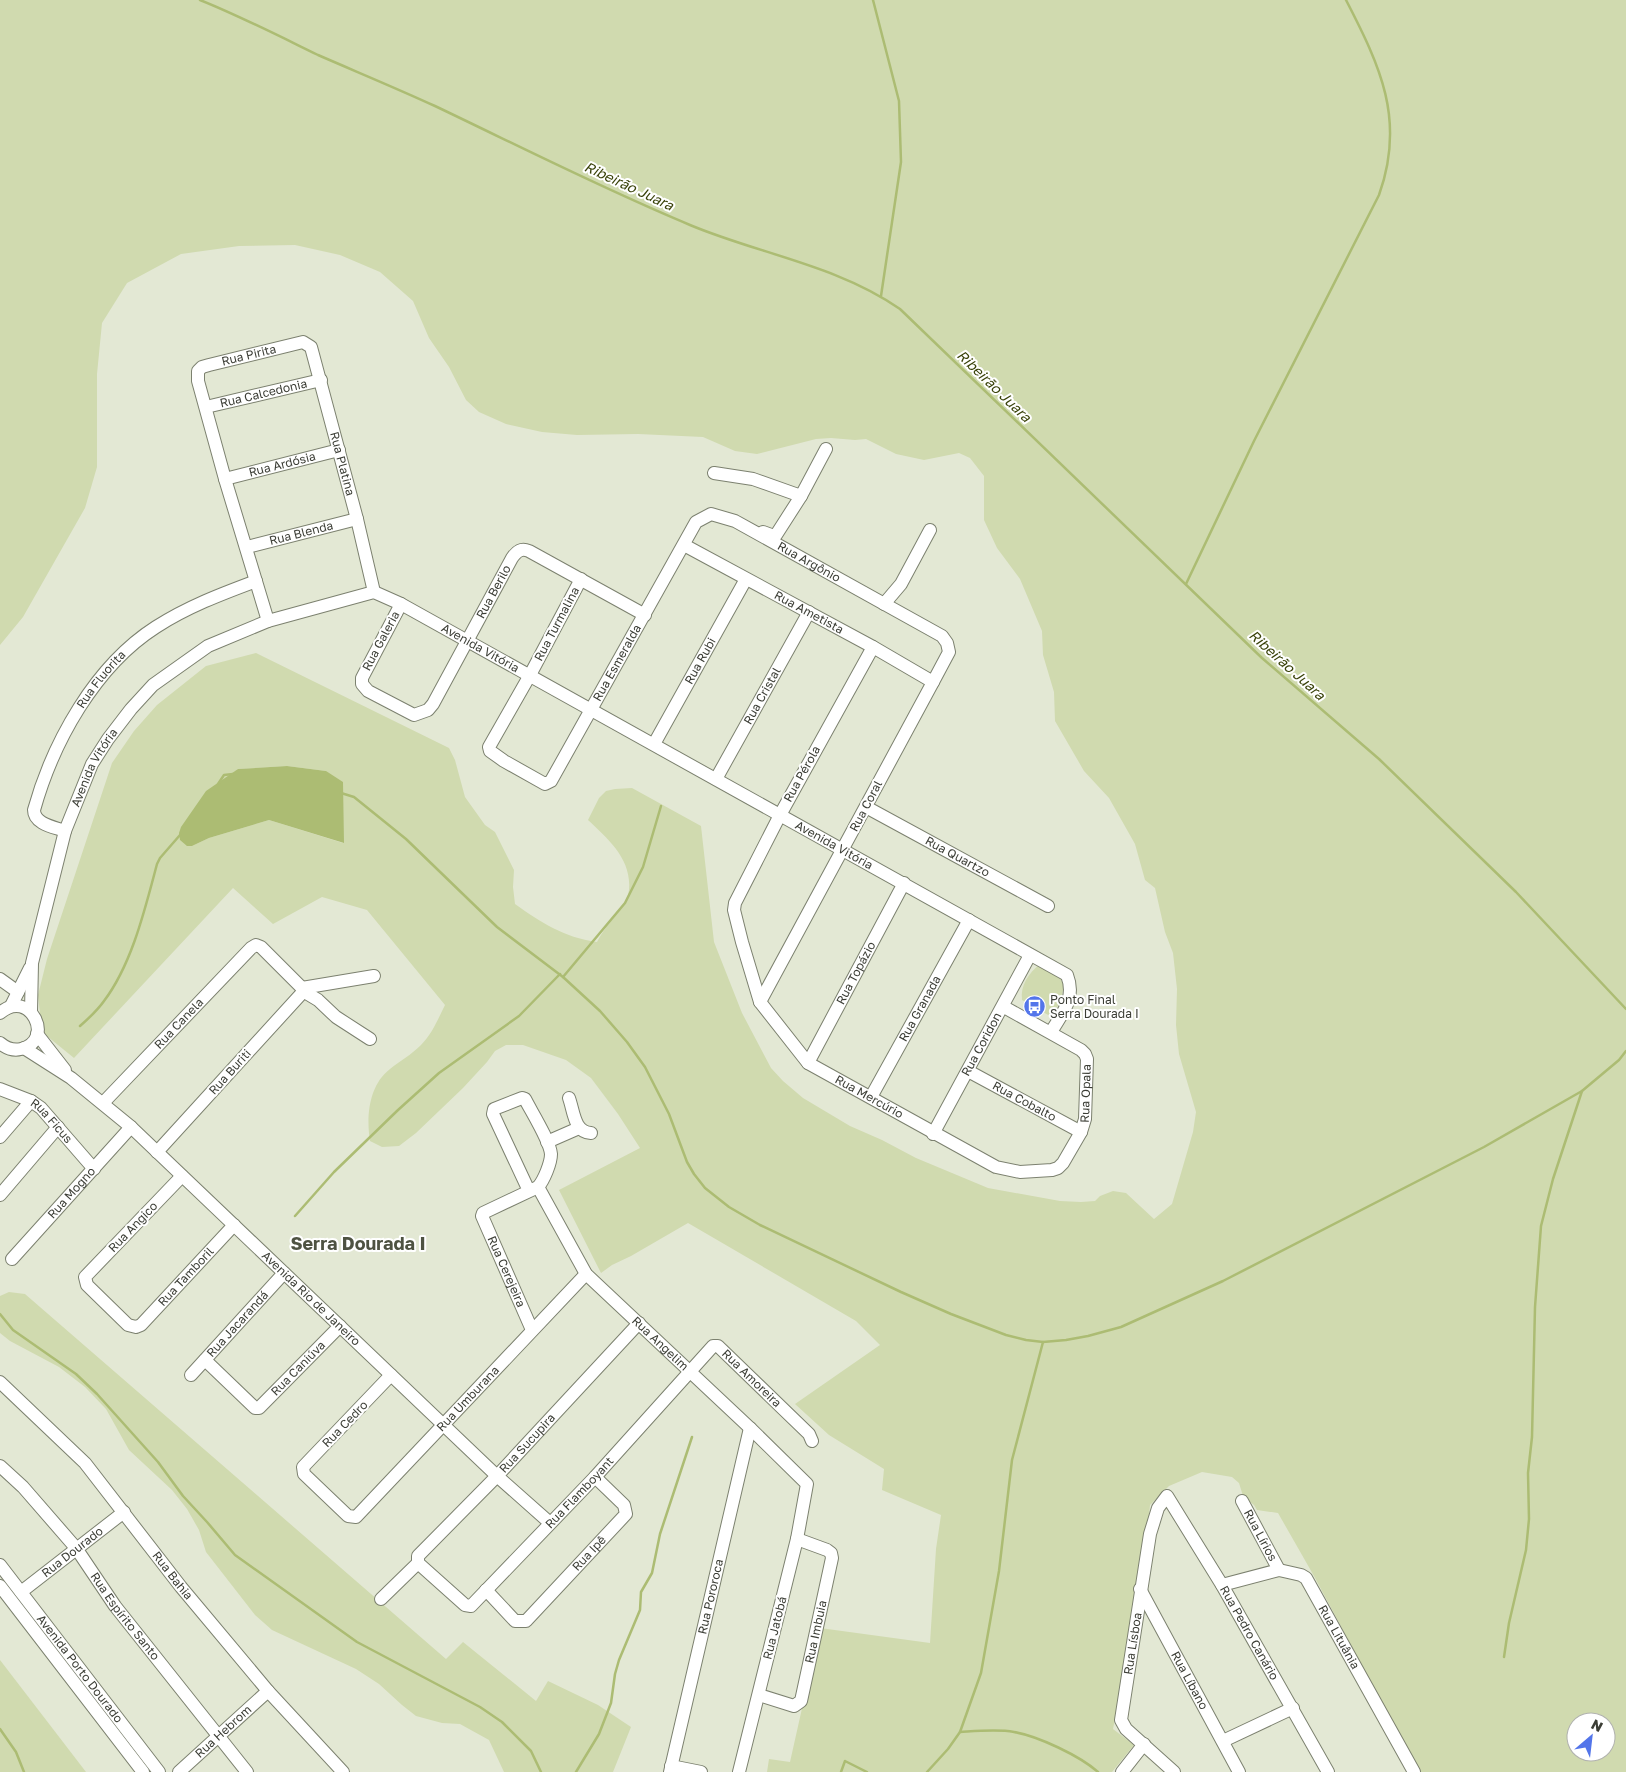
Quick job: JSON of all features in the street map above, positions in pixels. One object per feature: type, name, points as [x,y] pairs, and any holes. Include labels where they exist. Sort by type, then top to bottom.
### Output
[{"type":"street","name":"Rua Pirita","points":[[206,407],[197,373],[202,367],[303,342]]},
{"type":"street","name":"Rua Platina","points":[[303,342],[311,347],[321,380],[358,519],[374,592]]},
{"type":"street","name":"Rua Calcedonia","points":[[206,407],[321,380]]},
{"type":"street","points":[[206,407],[225,479],[268,620]]},
{"type":"street","points":[[735,521],[775,536],[801,496],[826,449]]},
{"type":"street","name":"Rua Ardósia","points":[[225,479],[339,450]]},
{"type":"street","points":[[714,473],[753,479],[801,496]]},
{"type":"street","name":"Rua Argônio","points":[[684,545],[696,522],[711,514],[735,521],[942,636]]},
{"type":"street","name":"Rua Blenda","points":[[247,547],[358,519]]},
{"type":"street","points":[[884,604],[901,584],[930,530]]},
{"type":"street","name":"Rua Ametista","points":[[684,545],[873,647],[933,682]]},
{"type":"street","name":"Rua Esmeralda","points":[[551,781],[684,545]]},
{"type":"street","name":"Rua Berilo","points":[[428,710],[518,551],[529,551],[581,579]]},
{"type":"street","points":[[581,579],[645,615]]},
{"type":"street","name":"Rua Turmalina","points":[[551,781],[545,784],[534,778],[492,754],[489,747],[581,579]]},
{"type":"street","name":"Rua Rubi","points":[[654,744],[746,579]]},
{"type":"street","name":"Rua Fluorita","points":[[65,831],[37,820],[34,810],[58,747],[87,697],[104,675],[132,646],[155,628],[211,598],[256,582]]},
{"type":"street","name":"Avenida Vitória","points":[[6,1010],[18,992],[32,963],[65,831],[92,764],[108,739],[153,685],[208,646],[268,620],[374,592],[401,604],[467,640],[1067,975],[1070,984],[1068,1004],[1051,1032]]},
{"type":"street","name":"Rua Galeria","points":[[401,604],[362,678],[364,687],[405,712],[418,715],[428,710]]},
{"type":"street","name":"Rua Cristal","points":[[716,779],[809,612]]},
{"type":"street","name":"Rua Coral","points":[[760,1002],[949,652],[947,643],[942,636]]},
{"type":"street","name":"Rua Pérola","points":[[735,904],[780,815],[873,647]]},
{"type":"street","name":"Rua Quartzo","points":[[866,807],[1048,906]]},
{"type":"street","name":"Rua Topázio","points":[[808,1064],[904,883]]},
{"type":"street","name":"Rua Mercúrio","points":[[735,904],[734,910],[742,942],[760,1002],[808,1064],[871,1097],[933,1134],[996,1168],[1020,1172],[1058,1168],[1081,1132]]},
{"type":"street","name":"Rua Granada","points":[[871,1097],[969,920]]},
{"type":"street","name":"Rua Canela","points":[[103,1103],[251,948],[256,945],[261,947],[302,991]]},
{"type":"street","name":"Rua Coridon","points":[[933,1134],[1004,1007],[1030,955]]},
{"type":"street","name":"Avenida Vitória","points":[[32,963],[31,1012],[37,1022],[37,1034]]},
{"type":"street","points":[[302,991],[374,976]]},
{"type":"street","points":[[0,979],[18,992]]},
{"type":"street","points":[[302,991],[318,1000],[336,1017],[370,1039]]},
{"type":"street","name":"Rua Buriti","points":[[157,1152],[302,991]]},
{"type":"street","points":[[6,1010],[22,1007],[31,1012]]},
{"type":"street","points":[[1004,1007],[1051,1032]]},
{"type":"street","name":"Rua Opala","points":[[1051,1032],[1085,1054],[1087,1060],[1085,1119],[1081,1132]]},
{"type":"street","points":[[0,1044],[12,1050],[24,1048],[32,1043],[37,1034]]},
{"type":"street","name":"Avenida Rio de Janeiro","points":[[37,1034],[71,1078]]},
{"type":"street","name":"Avenida Rio de Janeiro","points":[[24,1048],[71,1078],[131,1127],[497,1476],[550,1523]]},
{"type":"street","name":"Rua Cobalto","points":[[968,1071],[1081,1132]]},
{"type":"street","name":"Rua Ficus","points":[[0,1089],[30,1100],[41,1108],[94,1168]]},
{"type":"street","name":"Rua Angelim","points":[[547,1142],[525,1099],[522,1098],[494,1109],[493,1114],[534,1189],[586,1274],[807,1484]]},
{"type":"street","points":[[534,1189],[544,1180],[551,1154],[547,1142],[585,1131],[569,1098]]},
{"type":"street","points":[[0,1137],[30,1100]]},
{"type":"street","points":[[0,1194],[58,1127]]},
{"type":"street","name":"Rua Mogno","points":[[12,1260],[131,1127]]},
{"type":"street","name":"Rua Angico","points":[[136,1327],[128,1325],[87,1285],[85,1280],[88,1273],[182,1176]]},
{"type":"street","name":"Rua Cerejeira","points":[[532,1330],[482,1216],[483,1213],[534,1189]]},
{"type":"street","name":"Rua Tamboril","points":[[136,1327],[143,1322],[234,1225]]},
{"type":"street","name":"Rua Jacarandá","points":[[191,1375],[284,1273]]},
{"type":"street","name":"Rua Umburana","points":[[348,1516],[356,1517],[586,1274]]},
{"type":"street","name":"Rua Sucupira","points":[[381,1599],[418,1563],[418,1556],[497,1476],[638,1323]]},
{"type":"street","name":"Rua Caniúva","points":[[205,1360],[255,1408],[260,1408],[340,1326]]},
{"type":"street","name":"Rua Amoreira","points":[[691,1372],[713,1346],[718,1346],[809,1434],[812,1441]]},
{"type":"street","name":"Rua Flamboyant","points":[[418,1563],[465,1605],[471,1606],[595,1477],[691,1372]]},
{"type":"street","name":"Rua Cedro","points":[[348,1516],[304,1474],[303,1467],[391,1375]]},
{"type":"street","name":"Rua Bahia","points":[[0,1382],[85,1463],[181,1587],[268,1691],[343,1772]]},
{"type":"street","name":"Rua Pororoca","points":[[671,1769],[750,1428]]},
{"type":"street","name":"Rua Espírito Santo","points":[[0,1466],[23,1487],[76,1548],[115,1606],[247,1772]]},
{"type":"street","name":"Rua Ipê","points":[[486,1590],[515,1621],[526,1621],[626,1514],[624,1505],[595,1477]]},
{"type":"street","name":"Rua Jatobá","points":[[739,1772],[797,1539],[807,1484]]},
{"type":"street","name":"Rua Pedro Canário","points":[[1167,1496],[1222,1585],[1328,1772]]},
{"type":"street","name":"Rua Lísboa","points":[[1167,1496],[1158,1508],[1150,1534],[1121,1720],[1126,1730],[1174,1772]]},
{"type":"street","name":"Rua Lírios","points":[[1242,1501],[1279,1570]]},
{"type":"street","name":"Rua Dourado","points":[[21,1592],[124,1512]]},
{"type":"street","name":"Rua Imbuia","points":[[758,1695],[794,1706],[801,1700],[832,1558],[831,1553],[827,1550],[797,1539]]},
{"type":"street","name":"Avenida Porto Dourado","points":[[0,1565],[159,1772]]},
{"type":"street","name":"Rua Lituânia","points":[[1222,1585],[1279,1570],[1301,1575],[1309,1581],[1414,1772]]},
{"type":"street","name":"Avenida Porto Dourado","points":[[0,1586],[143,1772]]},
{"type":"street","name":"Rua Líbano","points":[[1140,1589],[1239,1772]]},
{"type":"street","name":"Rua Hebrom","points":[[179,1772],[268,1691]]},
{"type":"street","points":[[1223,1742],[1293,1708]]},
{"type":"street","points":[[1122,1772],[1144,1744]]},
{"type":"street","points":[[671,1769],[701,1772]]},
{"type":"shaded area","points":[[0,0],[1626,0],[1626,1772],[1419,1772],[1278,1513],[1257,1510],[1243,1496],[1239,1483],[1232,1477],[1202,1472],[1169,1486],[1150,1505],[1143,1576],[1113,1729],[1134,1745],[1112,1772],[767,1772],[769,1759],[790,1762],[820,1628],[930,1643],[936,1549],[941,1515],[882,1490],[884,1469],[829,1435],[795,1404],[880,1345],[856,1321],[688,1223],[601,1273],[559,1190],[640,1148],[591,1078],[566,1060],[523,1045],[506,1045],[495,1051],[463,1088],[416,1133],[399,1146],[382,1147],[370,1141],[369,1111],[377,1083],[390,1069],[425,1041],[445,1005],[367,910],[322,897],[273,924],[233,888],[74,1058],[42,1032],[38,995],[47,959],[112,763],[134,731],[157,705],[206,666],[256,653],[449,748],[455,760],[465,797],[485,825],[495,832],[514,870],[515,904],[563,933],[597,942],[627,899],[629,879],[623,859],[611,842],[588,820],[599,798],[606,791],[632,788],[701,826],[714,942],[742,1013],[771,1068],[783,1081],[803,1098],[850,1126],[916,1158],[988,1188],[1060,1201],[1081,1202],[1095,1201],[1100,1196],[1113,1191],[1126,1193],[1154,1219],[1172,1204],[1193,1132],[1196,1112],[1179,1054],[1176,1025],[1177,989],[1173,953],[1165,932],[1155,888],[1145,880],[1135,844],[1109,798],[1084,771],[1055,721],[1054,692],[1043,655],[1042,631],[1020,579],[997,548],[984,520],[984,476],[970,458],[959,453],[924,460],[896,454],[866,439],[831,438],[816,439],[757,454],[735,451],[703,437],[638,434],[577,435],[542,432],[506,424],[479,412],[466,400],[449,367],[429,338],[413,301],[380,272],[340,255],[295,245],[239,246],[181,254],[127,283],[102,323],[97,374],[97,467],[85,508],[23,617],[0,645]],"holes":[[[287,766],[326,771],[343,843],[269,820],[209,838],[192,846],[238,769]]]},
{"type":"shaded area","points":[[287,766],[326,771],[343,782],[344,843],[269,820],[209,838],[192,846],[187,846],[180,840],[179,833],[181,827],[206,791],[238,769]]},
{"type":"shaded area","points":[[1040,964],[1054,968],[1064,985],[1060,1003],[1050,1016],[1022,1000],[1022,989],[1026,980]]},
{"type":"shaded area","points":[[9,1292],[25,1294],[446,1659],[463,1642],[536,1701],[548,1681],[598,1705],[631,1727],[613,1772],[504,1772],[489,1740],[460,1724],[442,1723],[416,1716],[379,1684],[356,1669],[272,1630],[255,1615],[206,1552],[199,1530],[187,1509],[172,1490],[129,1450],[106,1409],[85,1387],[59,1367],[10,1341],[0,1333],[0,1296]]},
{"type":"shaded area","points":[[0,1660],[86,1772],[0,1772]]},
{"type":"waterway","name":"Ribeirão Juara","points":[[200,0],[245,19],[318,55],[435,106],[658,211],[716,235],[797,261],[850,281],[900,309],[1262,658],[1379,759],[1516,892],[1626,1009]]},
{"type":"waterway","points":[[873,0],[899,101],[901,162],[881,296]]},
{"type":"waterway","points":[[1186,584],[1254,441],[1379,195],[1387,168],[1390,142],[1385,94],[1379,71],[1346,0]]},
{"type":"waterway","points":[[218,784],[224,775],[233,774]]},
{"type":"waterway","points":[[341,793],[354,797],[406,839],[497,927],[563,977],[600,1011],[627,1042],[645,1067],[669,1114],[687,1162],[705,1188],[729,1207],[760,1225],[901,1292],[951,1314],[1006,1335],[1026,1340],[1043,1342],[1066,1340],[1121,1327],[1223,1281],[1484,1147],[1582,1091],[1619,1060],[1626,1051]]},
{"type":"waterway","points":[[563,977],[625,903],[643,867],[661,806]]},
{"type":"waterway","points":[[80,1026],[101,1005],[114,986],[136,936],[157,864],[180,835]]},
{"type":"waterway","points":[[295,1216],[334,1172],[398,1110],[439,1073],[519,1016],[560,974]]},
{"type":"waterway","points":[[1504,1657],[1509,1623],[1526,1550],[1529,1519],[1528,1473],[1532,1437],[1535,1307],[1541,1226],[1553,1179],[1582,1091]]},
{"type":"waterway","points":[[0,1314],[13,1330],[76,1374],[97,1394],[158,1462],[183,1496],[235,1555],[357,1642],[480,1707],[502,1722],[531,1751],[541,1772]]},
{"type":"waterway","points":[[927,1772],[948,1749],[960,1732],[981,1673],[999,1571],[1012,1460],[1043,1342]]},
{"type":"waterway","points":[[576,1772],[599,1734],[611,1703],[619,1660],[640,1610],[641,1592],[652,1573],[660,1534],[692,1437]]},
{"type":"waterway","points":[[0,1729],[16,1752],[24,1772]]},
{"type":"waterway","points":[[960,1732],[987,1730],[1024,1734],[1070,1753],[1098,1772]]},
{"type":"waterway","points":[[841,1772],[845,1761],[867,1772]]},
{"type":"place","name":"Ponto Final Serra Dourada I","points":[[1034,1007]]},
{"type":"district","name":"Serra Dourada I","points":[[358,1244]]}]
